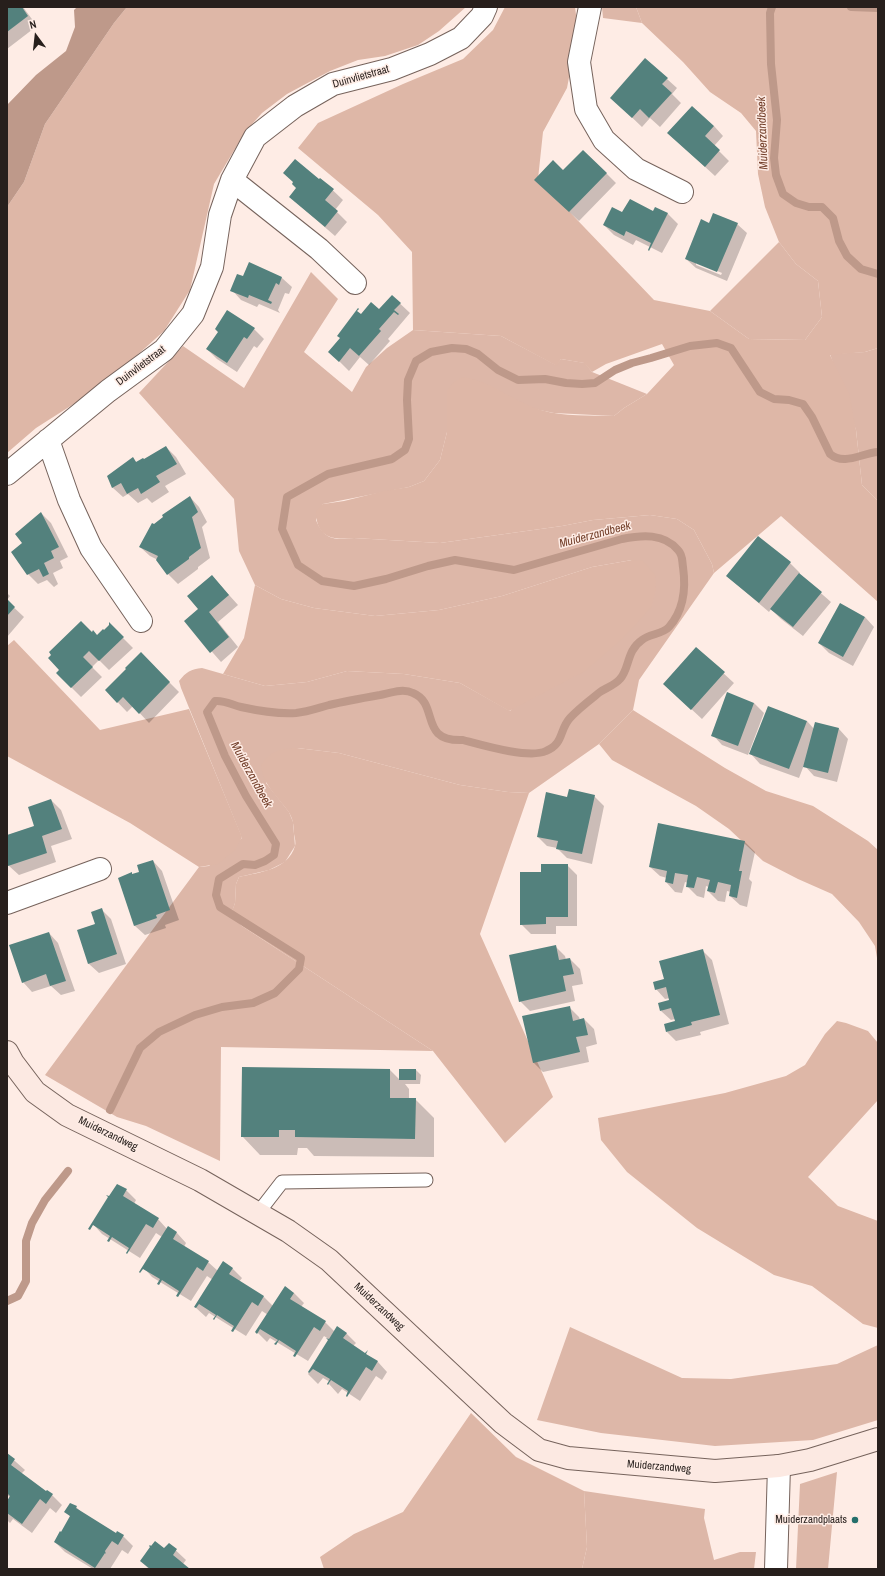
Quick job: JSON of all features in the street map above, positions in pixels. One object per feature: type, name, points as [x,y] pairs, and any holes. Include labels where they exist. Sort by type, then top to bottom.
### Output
[{"type":"street","name":"Duinvlietstraat","points":[[7,474],[108,391],[164,350],[193,314],[212,267],[220,215],[232,180],[255,137],[295,106],[333,84],[392,69],[430,54],[461,38],[482,16],[486,7]]},
{"type":"street","points":[[590,7],[579,62],[586,109],[604,140],[636,169],[682,192]]},
{"type":"street","points":[[232,180],[319,249],[355,283]]},
{"type":"street","points":[[48,440],[69,500],[91,548],[141,622]]},
{"type":"street","points":[[7,903],[100,869]]},
{"type":"street","name":"Muiderzandweg","points":[[7,1052],[13,1063],[35,1092],[68,1115],[200,1180],[288,1231],[329,1260],[503,1423],[539,1450],[568,1458],[708,1471],[779,1466],[810,1460],[878,1439]]},
{"type":"street","points":[[776,1569],[779,1466]]},
{"type":"lane","points":[[258,1213],[282,1182],[426,1180]]},
{"type":"shaded area","points":[[77,7],[127,7],[114,23],[45,124],[24,182],[7,207],[7,105],[36,75],[66,51],[75,27],[74,10]]},
{"type":"shaded area","points":[[127,7],[466,7],[439,31],[418,45],[385,56],[358,60],[330,71],[287,94],[262,113],[245,132],[214,184],[190,290],[164,331],[105,384],[36,428],[7,453],[7,207],[24,182],[45,124],[114,23]]},
{"type":"shaded area","points":[[505,7],[575,7],[578,30],[567,88],[543,132],[538,179],[654,300],[710,311],[749,339],[805,340],[822,317],[818,281],[796,264],[779,242],[765,207],[758,174],[756,131],[741,113],[710,92],[683,62],[642,23],[636,7],[878,7],[878,348],[865,352],[830,355],[849,393],[856,430],[862,485],[878,501],[878,602],[781,516],[714,573],[712,564],[694,530],[677,519],[650,515],[593,520],[562,526],[440,543],[354,538],[346,539],[332,537],[322,532],[317,520],[316,511],[323,504],[409,487],[424,481],[440,460],[447,432],[447,391],[454,382],[463,377],[473,379],[493,387],[521,402],[541,410],[568,415],[614,416],[647,394],[674,365],[662,344],[606,364],[592,372],[584,363],[561,359],[557,366],[501,336],[413,330],[412,252],[378,215],[298,148],[318,123],[403,84],[463,59],[493,30]]},
{"type":"shaded area","points":[[602,7],[636,7],[642,23],[603,18]]},
{"type":"shaded area","points":[[779,242],[796,264],[818,281],[822,317],[805,340],[749,339],[710,311]]},
{"type":"shaded area","points":[[311,272],[338,299],[304,352],[352,392],[366,367],[387,348],[413,330],[501,336],[556,365],[561,359],[585,363],[592,372],[647,394],[614,416],[554,413],[447,391],[447,432],[440,460],[424,481],[409,487],[323,504],[316,520],[322,532],[326,535],[341,539],[354,538],[440,543],[562,526],[593,520],[650,515],[677,519],[694,530],[712,564],[714,573],[639,680],[633,710],[599,744],[529,793],[508,792],[460,785],[339,753],[297,748],[266,783],[289,812],[293,822],[295,846],[285,862],[269,870],[239,877],[236,884],[235,903],[231,915],[242,926],[433,1051],[221,1047],[220,1161],[146,1126],[117,1117],[45,1075],[199,867],[209,866],[242,838],[179,681],[189,672],[202,668],[265,686],[307,682],[347,671],[404,674],[460,683],[510,711],[632,560],[592,567],[502,596],[439,610],[375,616],[314,608],[281,599],[255,585],[239,551],[234,499],[139,393],[183,346],[244,388]]},
{"type":"shaded area","points":[[878,348],[878,501],[862,485],[856,430],[830,354],[865,352]]},
{"type":"shaded area","points":[[632,560],[643,561],[655,575],[656,590],[652,606],[622,639],[585,671],[509,711],[460,683],[404,674],[347,671],[307,682],[265,686],[223,674],[244,638],[255,585],[281,599],[314,608],[375,616],[439,610],[502,596],[592,567]]},
{"type":"shaded area","points":[[14,640],[100,730],[189,709],[242,837],[236,849],[218,864],[199,867],[130,823],[7,756],[7,646]]},
{"type":"shaded area","points":[[633,710],[725,768],[766,791],[813,806],[868,841],[878,850],[878,964],[875,946],[859,922],[832,894],[763,861],[729,829],[696,806],[612,760],[599,744]]},
{"type":"shaded area","points":[[297,748],[339,753],[460,785],[508,792],[529,793],[480,934],[553,1097],[505,1143],[433,1051],[242,926],[231,914],[235,903],[236,884],[239,877],[272,869],[280,865],[291,854],[295,846],[291,816],[265,779],[261,765],[269,756],[277,751]]},
{"type":"shaded area","points":[[837,1021],[868,1031],[878,1043],[878,1100],[808,1177],[838,1206],[878,1221],[878,1328],[863,1324],[812,1286],[774,1275],[697,1228],[627,1172],[601,1140],[598,1118],[725,1093],[786,1076],[805,1065],[825,1034]]},
{"type":"shaded area","points":[[570,1327],[682,1378],[731,1379],[837,1364],[878,1345],[878,1420],[813,1440],[715,1446],[601,1433],[537,1420]]},
{"type":"shaded area","points":[[471,1413],[516,1457],[584,1491],[587,1547],[582,1569],[324,1569],[320,1557],[354,1534],[403,1512]]},
{"type":"shaded area","points":[[837,1472],[828,1569],[796,1569],[800,1484]]},
{"type":"shaded area","points":[[584,1491],[705,1509],[704,1518],[714,1560],[740,1552],[756,1552],[754,1569],[582,1569],[587,1547]]},
{"type":"building","points":[[7,7],[22,7],[28,16],[7,32]]},
{"type":"building","points":[[645,58],[668,78],[662,84],[672,93],[649,118],[640,109],[632,118],[610,98]]},
{"type":"building","points":[[692,106],[714,126],[705,136],[720,150],[705,167],[667,133]]},
{"type":"building","points":[[583,150],[607,173],[569,212],[534,180],[553,160],[563,170]]},
{"type":"building","points":[[295,159],[319,179],[320,178],[334,189],[325,200],[338,211],[325,227],[289,197],[296,188],[292,184],[293,182],[283,173]]},
{"type":"building","points":[[630,199],[653,211],[655,207],[668,213],[649,251],[648,250],[651,243],[626,231],[624,236],[603,225],[612,207],[622,212]]},
{"type":"building","points":[[713,213],[738,223],[717,272],[685,259],[701,219],[709,223]]},
{"type":"building","points":[[249,262],[282,277],[279,285],[276,283],[268,300],[272,302],[271,304],[249,295],[248,298],[230,291],[237,274],[243,276]]},
{"type":"building","points":[[392,295],[401,303],[394,310],[399,314],[398,315],[394,312],[379,329],[381,331],[359,356],[350,348],[339,362],[328,352],[340,338],[337,336],[358,308],[359,309],[357,311],[361,314],[371,302],[379,309]]},
{"type":"building","points":[[227,310],[255,328],[247,339],[244,337],[227,363],[206,349],[218,332],[215,329]]},
{"type":"building","points":[[166,446],[177,464],[156,476],[160,482],[141,494],[138,488],[127,494],[121,483],[112,488],[107,476],[133,457],[136,462]]},
{"type":"building","points":[[190,496],[198,512],[192,517],[201,548],[167,575],[156,560],[158,556],[139,547],[152,523],[154,524],[163,517],[162,515]]},
{"type":"building","points":[[41,512],[59,547],[51,551],[54,558],[44,563],[49,574],[43,577],[39,569],[27,575],[11,552],[22,543],[15,534]]},
{"type":"building","points":[[758,536],[791,562],[759,603],[726,576]]},
{"type":"building","points":[[799,573],[822,592],[793,627],[770,609]]},
{"type":"building","points":[[212,575],[229,595],[209,612],[229,637],[210,653],[184,621],[198,609],[187,596]]},
{"type":"building","points":[[7,599],[15,607],[7,616]]},
{"type":"building","points":[[840,603],[865,617],[843,657],[818,643]]},
{"type":"building","points":[[81,621],[97,635],[109,625],[109,622],[124,637],[99,661],[89,651],[83,657],[93,667],[71,688],[56,673],[59,670],[48,658],[51,655],[49,652]]},
{"type":"building","points":[[696,647],[725,672],[691,710],[663,684]]},
{"type":"building","points":[[141,652],[170,682],[139,714],[123,697],[117,703],[105,690]]},
{"type":"building","points":[[727,692],[754,703],[738,746],[711,736]]},
{"type":"building","points":[[768,706],[807,721],[789,769],[749,754]]},
{"type":"building","points":[[815,722],[839,728],[828,773],[803,767]]},
{"type":"building","points":[[569,789],[595,795],[582,854],[556,849],[558,841],[537,837],[546,792],[567,797]]},
{"type":"building","points":[[51,799],[62,829],[42,836],[47,853],[8,866],[7,835],[34,826],[28,807]]},
{"type":"building","points":[[658,823],[745,841],[739,871],[742,871],[737,898],[729,896],[731,885],[718,882],[715,893],[707,891],[710,880],[697,877],[694,888],[686,887],[688,875],[675,873],[673,884],[665,882],[667,871],[649,867]]},
{"type":"building","points":[[153,860],[170,910],[156,915],[157,918],[134,926],[118,878],[132,872],[132,874],[139,872],[137,865]]},
{"type":"building","points":[[541,864],[568,864],[568,917],[546,917],[546,924],[520,925],[520,872],[541,872]]},
{"type":"building","points":[[102,908],[117,954],[88,964],[77,930],[95,924],[91,912]]},
{"type":"building","points":[[49,932],[66,981],[50,986],[46,974],[22,983],[9,945]]},
{"type":"building","points":[[556,945],[559,960],[570,958],[574,974],[563,976],[566,991],[519,1002],[509,955]]},
{"type":"building","points":[[703,949],[720,1015],[691,1022],[692,1025],[666,1032],[664,1024],[675,1021],[671,1008],[660,1011],[658,1003],[669,1000],[666,987],[655,990],[653,982],[664,979],[659,961]]},
{"type":"building","points":[[570,1006],[573,1021],[584,1018],[588,1035],[576,1037],[580,1052],[533,1063],[522,1016]]},
{"type":"building","points":[[242,1067],[390,1069],[390,1098],[416,1098],[415,1139],[295,1137],[295,1130],[279,1130],[279,1137],[241,1137]]},
{"type":"building","points":[[399,1069],[416,1069],[416,1080],[399,1080]]},
{"type":"building","points":[[117,1184],[127,1189],[123,1196],[159,1218],[153,1228],[146,1224],[127,1254],[126,1253],[129,1248],[112,1237],[109,1242],[107,1241],[110,1236],[93,1225],[90,1230],[88,1229],[108,1197],[106,1195],[109,1196]]},
{"type":"building","points":[[168,1226],[177,1232],[173,1239],[209,1261],[203,1271],[197,1267],[178,1297],[176,1296],[179,1291],[162,1280],[159,1285],[157,1284],[160,1279],[143,1269],[140,1273],[139,1272]]},
{"type":"building","points":[[223,1261],[233,1268],[229,1274],[264,1296],[258,1306],[252,1302],[233,1332],[231,1331],[234,1326],[217,1315],[214,1320],[213,1319],[216,1315],[199,1304],[196,1308],[194,1307]]},
{"type":"building","points":[[285,1286],[294,1293],[290,1299],[326,1321],[320,1331],[314,1327],[295,1357],[293,1356],[296,1351],[279,1340],[276,1345],[274,1344],[278,1340],[260,1329],[257,1334],[255,1332]]},
{"type":"building","points":[[337,1326],[347,1333],[343,1338],[365,1353],[368,1350],[366,1354],[378,1361],[372,1371],[366,1367],[347,1397],[348,1391],[331,1380],[328,1385],[327,1384],[330,1379],[313,1369],[309,1373],[308,1372],[328,1340],[326,1338],[329,1339]]},
{"type":"building","points":[[7,1453],[15,1459],[11,1465],[46,1491],[47,1490],[53,1494],[46,1504],[40,1499],[22,1524],[7,1513],[7,1501],[10,1496],[7,1493]]},
{"type":"building","points":[[70,1503],[77,1506],[76,1508],[116,1533],[117,1531],[124,1535],[118,1545],[112,1541],[105,1551],[106,1554],[105,1553],[95,1568],[54,1542],[70,1516],[64,1512]]},
{"type":"building","points":[[155,1541],[164,1548],[169,1543],[177,1549],[173,1555],[190,1569],[150,1569],[140,1561],[150,1547],[149,1546],[151,1546]]},
{"type":"waterway","name":"Muiderzandbeek","points":[[772,7],[770,13],[771,64],[777,120],[774,158],[776,175],[783,194],[796,203],[809,207],[822,207],[833,218],[839,241],[847,256],[861,269],[878,274]]},
{"type":"waterway","name":"Muiderzandbeek","points":[[851,7],[878,8]]},
{"type":"waterway","name":"Muiderzandbeek","points":[[110,1110],[140,1048],[159,1032],[195,1015],[222,1007],[253,1003],[275,993],[299,969],[301,958],[220,907],[216,895],[219,879],[243,864],[255,865],[265,861],[274,855],[276,844],[246,796],[225,756],[207,712],[215,701],[222,701],[241,707],[262,711],[296,713],[392,692],[405,691],[413,693],[421,698],[426,705],[435,729],[440,735],[449,739],[463,740],[493,748],[517,752],[538,753],[546,751],[556,745],[564,727],[573,715],[600,692],[613,685],[620,679],[633,649],[637,644],[648,636],[660,633],[669,627],[681,606],[684,591],[684,575],[682,556],[680,552],[672,544],[666,541],[659,538],[645,536],[622,539],[514,570],[455,560],[354,586],[322,581],[298,565],[282,529],[287,497],[328,474],[392,459],[405,450],[409,439],[407,400],[408,380],[416,361],[431,352],[452,348],[466,349],[478,354],[498,370],[518,380],[545,379],[582,384],[595,383],[615,370],[632,363],[690,346],[717,343],[731,348],[760,392],[774,399],[789,400],[803,404],[812,417],[830,454],[841,459],[847,459],[878,452]]},
{"type":"waterway","name":"Muiderzandbeek","points":[[7,1301],[18,1296],[26,1281],[26,1241],[32,1223],[45,1200],[68,1171]]},
{"type":"place","name":"Muiderzandplaats","points":[[855,1520]]}]
